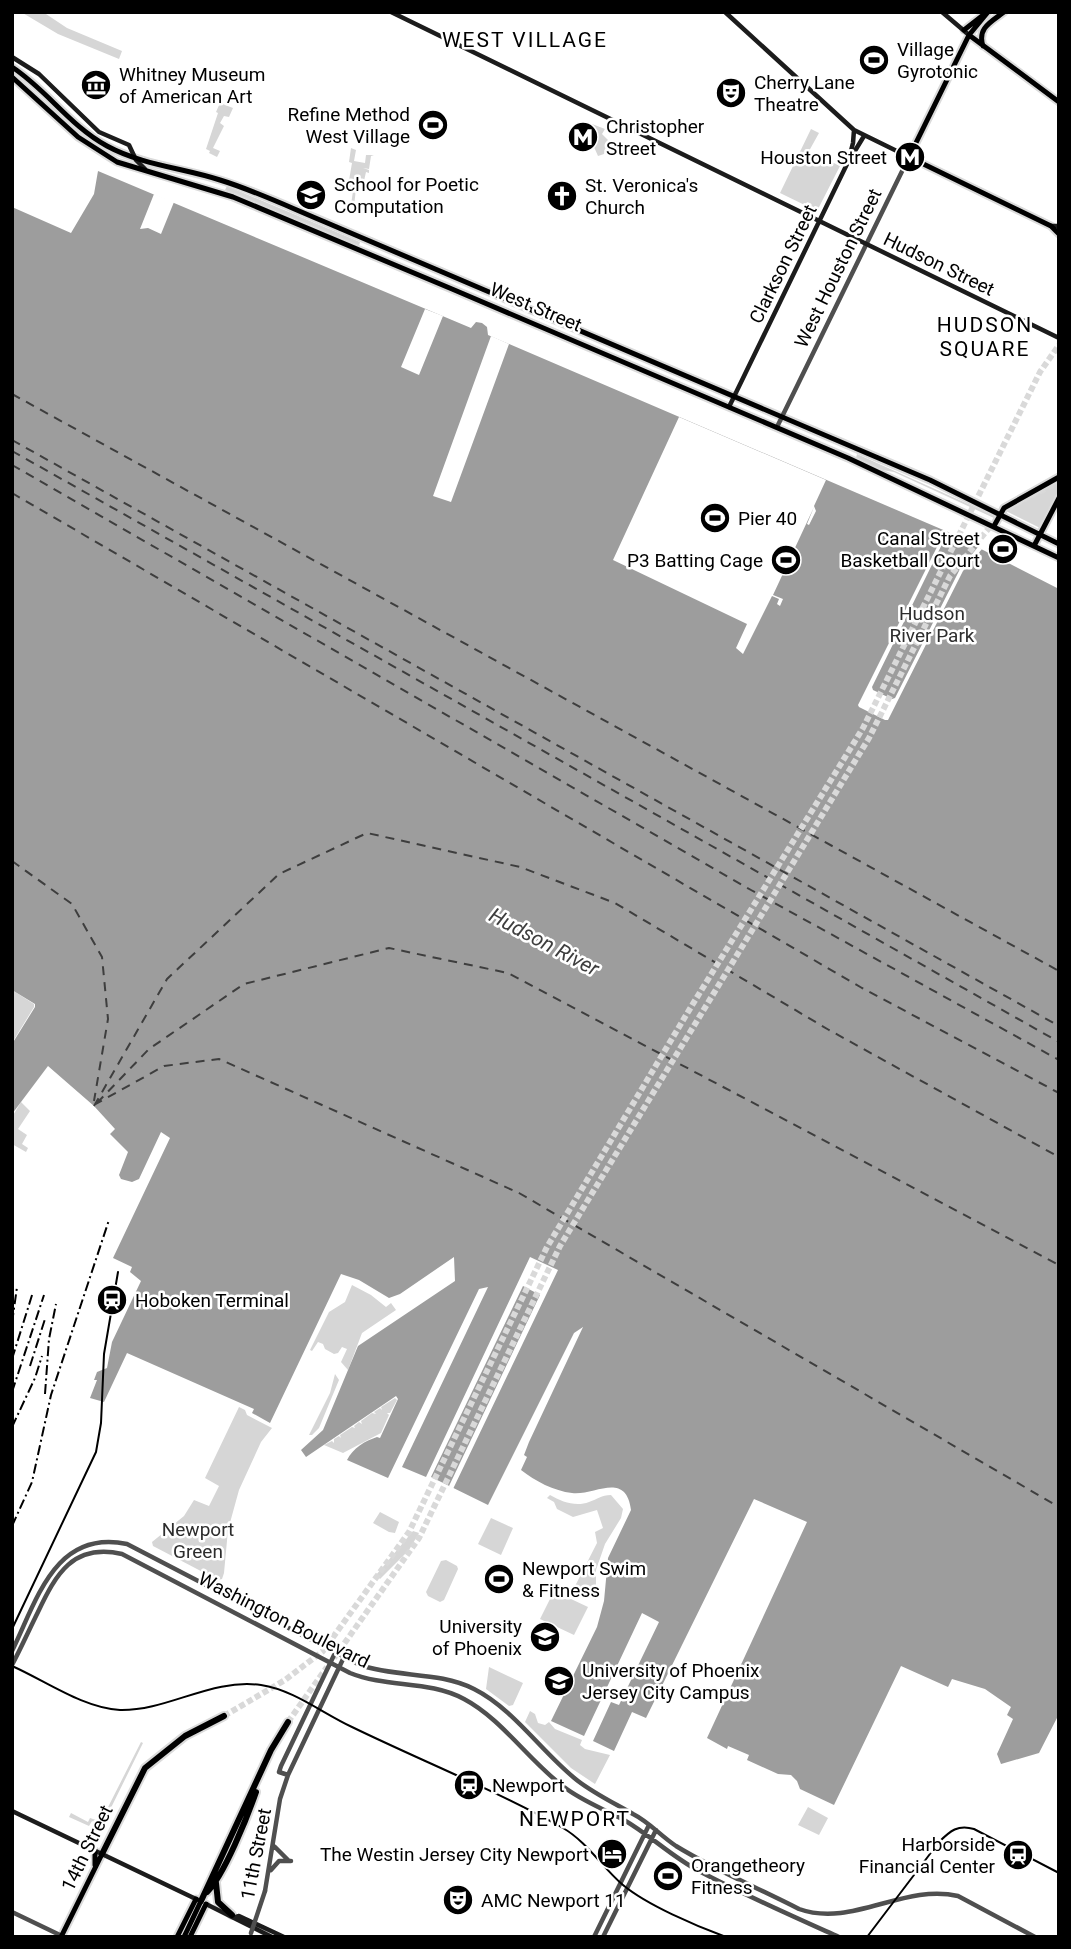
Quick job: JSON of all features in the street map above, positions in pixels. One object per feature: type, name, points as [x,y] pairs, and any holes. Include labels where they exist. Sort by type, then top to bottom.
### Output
[{"type":"highway","name":"14th Street","points":[[98,1852],[142,1773],[180,1739],[224,1716]]},
{"type":"highway","points":[[201,1900],[288,1722]]},
{"type":"highway","points":[[201,1900],[216,1881],[247,1819],[264,1767]]},
{"type":"highway","points":[[216,1881],[218,1902],[234,1916]]},
{"type":"main road","name":"Hudson Street","points":[[391,12],[1059,338]]},
{"type":"main road","points":[[725,12],[853,130],[1051,226],[1059,234]]},
{"type":"main road","points":[[942,12],[1059,102]]},
{"type":"main road","points":[[983,46],[980,37],[983,30],[1004,12]]},
{"type":"main road","points":[[964,30],[988,13]]},
{"type":"main road","name":"West Houston Street","points":[[909,157],[969,35],[988,13]]},
{"type":"main road","points":[[12,57],[39,74],[99,132],[127,144],[149,173]]},
{"type":"main road","name":"West Street","points":[[12,67],[88,134],[108,146],[135,158],[236,185],[937,483],[1059,544]]},
{"type":"main road","name":"West Street","points":[[12,77],[91,147],[117,162],[240,200],[729,407],[1059,558]]},
{"type":"main road","name":"Clarkson Street","points":[[729,407],[848,162],[854,139],[853,130]]},
{"type":"main road","points":[[848,162],[864,136]]},
{"type":"main road","points":[[1051,226],[1059,226]]},
{"type":"main road","points":[[994,526],[1005,507],[1059,477]]},
{"type":"main road","points":[[1034,546],[1059,499]]},
{"type":"main road","points":[[12,1811],[284,1937]]},
{"type":"main road","name":"14th Street","points":[[62,1937],[95,1868],[98,1852]]},
{"type":"main road","points":[[177,1937],[201,1900]]},
{"type":"main road","points":[[184,1937],[201,1900]]},
{"type":"main road","points":[[190,1937],[201,1900]]},
{"type":"main road","points":[[234,1916],[272,1937]]},
{"type":"street","name":"West Houston Street","points":[[777,428],[909,157]]},
{"type":"street","name":"Washington Boulevard","points":[[18,1646],[47,1579],[65,1556],[98,1542],[119,1542],[141,1549],[335,1653],[374,1670],[450,1680],[476,1690],[496,1704],[577,1780],[649,1825],[673,1844],[799,1909],[820,1915],[835,1915],[937,1893],[958,1896],[1035,1937]]},
{"type":"street","points":[[136,1560],[141,1549]]},
{"type":"street","name":"Washington Boulevard","points":[[18,1646],[54,1580],[68,1563],[83,1555],[118,1553],[364,1678],[438,1689],[464,1699],[485,1713],[564,1788],[644,1834],[698,1871],[839,1937]]},
{"type":"street","points":[[12,1651],[18,1646]]},
{"type":"street","points":[[12,1665],[18,1646]]},
{"type":"street","points":[[288,1775],[279,1772],[335,1653]]},
{"type":"street","name":"11th Street","points":[[250,1935],[265,1891],[280,1799],[288,1775],[344,1657]]},
{"type":"street","points":[[598,1935],[649,1825]]},
{"type":"street","points":[[598,1935],[656,1830]]},
{"type":"street","points":[[268,1877],[275,1864],[290,1861],[277,1852],[274,1843]]},
{"type":"street","points":[[12,1912],[62,1937]]},
{"type":"green space","points":[[21,12],[43,12],[67,28],[122,51],[119,59],[58,34]]},
{"type":"green space","points":[[220,103],[233,108],[229,117],[224,116],[220,123],[224,126],[213,148],[220,151],[217,157],[206,149]]},
{"type":"green space","points":[[592,124],[605,129],[602,134],[608,140],[604,154],[598,156],[594,147],[587,146]]},
{"type":"green space","points":[[811,129],[819,133],[809,151],[840,166],[817,211],[780,193]]},
{"type":"green space","points":[[351,148],[356,150],[354,161],[365,163],[366,155],[374,155],[371,156],[369,169],[363,168],[369,170],[364,181],[357,180],[354,206],[351,205],[353,191],[349,190],[348,186],[352,163],[349,162]]},
{"type":"green space","points":[[227,186],[360,242],[359,246],[225,190]]},
{"type":"green space","points":[[857,454],[995,516],[994,518],[894,472],[882,470],[856,458]]},
{"type":"green space","points":[[1059,481],[1059,491],[1040,528],[1006,511]]},
{"type":"green space","points":[[12,990],[34,1004],[34,1007],[12,1043]]},
{"type":"green space","points":[[21,1102],[30,1111],[18,1129],[27,1135],[22,1144],[28,1148],[26,1152],[12,1144],[12,1117]]},
{"type":"green space","points":[[352,1285],[386,1307],[391,1303],[396,1310],[362,1333],[348,1370],[341,1362],[347,1349],[342,1347],[334,1354],[318,1342],[312,1351],[310,1350],[329,1312],[345,1302]]},
{"type":"green space","points":[[335,1374],[339,1380],[319,1428],[309,1435],[330,1393]]},
{"type":"green space","points":[[395,1398],[397,1400],[390,1413],[387,1413],[389,1415],[381,1433],[343,1453],[324,1445],[332,1441],[334,1443],[334,1439],[339,1436],[341,1438],[340,1435],[352,1427],[355,1428],[359,1422],[362,1424],[361,1421],[372,1413],[376,1414],[374,1412],[380,1408],[382,1410],[381,1407]]},
{"type":"green space","name":"Newport Green","points":[[239,1407],[245,1410],[247,1415],[272,1428],[261,1442],[239,1490],[228,1530],[224,1573],[222,1579],[218,1580],[153,1546],[152,1542],[184,1516],[194,1500],[209,1506],[219,1486],[205,1478]]},
{"type":"green space","points":[[550,1495],[564,1502],[579,1504],[611,1495],[623,1509],[621,1518],[605,1544],[596,1570],[596,1600],[573,1590],[597,1543],[595,1532],[603,1528],[597,1510],[573,1517],[557,1509],[554,1502],[547,1498]]},
{"type":"green space","points":[[380,1512],[399,1522],[395,1533],[373,1523]]},
{"type":"green space","points":[[491,1518],[513,1528],[501,1555],[478,1544]]},
{"type":"green space","points":[[413,1531],[419,1533],[409,1550],[380,1579],[376,1575]]},
{"type":"green space","points":[[446,1560],[458,1569],[444,1600],[440,1602],[426,1592],[441,1561]]},
{"type":"green space","points":[[554,1591],[588,1607],[574,1635],[540,1619]]},
{"type":"green space","points":[[489,1667],[523,1683],[513,1705],[509,1706],[486,1689]]},
{"type":"green space","points":[[530,1711],[535,1714],[538,1723],[545,1725],[549,1722],[555,1729],[582,1740],[580,1745],[585,1749],[610,1755],[595,1784],[571,1768],[525,1722]]},
{"type":"green space","points":[[141,1742],[143,1743],[102,1826],[92,1821],[89,1826],[69,1817],[71,1813],[88,1822],[90,1818],[99,1821],[102,1819]]},
{"type":"green space","points":[[808,1807],[828,1818],[819,1835],[798,1825]]},
{"type":"water","name":"Hudson River","points":[[98,171],[471,328],[476,322],[482,323],[487,327],[488,335],[948,532],[1059,589],[1059,1714],[1039,1753],[1001,1764],[997,1754],[1013,1719],[1007,1715],[1011,1707],[985,1689],[952,1679],[948,1687],[901,1666],[834,1805],[800,1789],[791,1775],[778,1774],[747,1760],[749,1755],[728,1746],[727,1749],[707,1738],[807,1522],[754,1499],[646,1718],[632,1712],[614,1751],[593,1741],[611,1702],[619,1705],[659,1622],[642,1613],[584,1736],[551,1721],[597,1627],[604,1601],[608,1558],[631,1510],[628,1498],[623,1491],[616,1488],[581,1493],[565,1492],[545,1485],[521,1470],[527,1457],[524,1455],[529,1442],[583,1327],[574,1333],[488,1505],[431,1477],[402,1467],[488,1287],[479,1289],[388,1478],[347,1460],[360,1446],[380,1438],[398,1399],[396,1396],[306,1457],[301,1450],[323,1430],[358,1346],[455,1281],[454,1257],[400,1294],[389,1298],[359,1280],[341,1274],[270,1423],[252,1413],[254,1409],[127,1353],[104,1402],[90,1398],[97,1372],[107,1368],[112,1342],[141,1281],[130,1272],[132,1267],[113,1258],[170,1138],[161,1132],[139,1179],[132,1182],[121,1179],[119,1175],[128,1152],[110,1134],[115,1129],[94,1106],[48,1066],[12,1114],[12,1044],[35,1004],[12,990],[12,207],[71,233],[94,194]]},
{"type":"pier","points":[[154,194],[174,202],[161,234],[148,228],[140,229]]},
{"type":"pier","points":[[425,309],[443,316],[419,375],[401,367]]},
{"type":"pier","points":[[491,336],[509,344],[451,502],[433,496]]},
{"type":"pier","name":"Pier 40","points":[[679,417],[826,480],[814,506],[816,511],[809,525],[807,524],[814,507],[773,595],[783,599],[780,606],[777,604],[779,599],[772,596],[743,654],[736,648],[747,624],[613,560]]},
{"type":"pier","points":[[945,531],[948,532],[872,687],[873,690],[895,698],[960,569],[978,547],[982,549],[963,571],[888,720],[885,720],[858,705]]},
{"type":"pier","points":[[530,1257],[558,1270],[453,1489],[449,1486],[540,1295],[523,1286],[431,1477],[426,1477]]},
{"type":"ferry route","points":[[12,394],[1059,971]]},
{"type":"ferry route","points":[[12,440],[1059,1026]]},
{"type":"ferry route","points":[[12,451],[1059,1042]]},
{"type":"ferry route","points":[[12,465],[751,890],[1059,1060]]},
{"type":"ferry route","points":[[12,493],[862,988],[1059,1093]]},
{"type":"ferry route","points":[[94,1106],[167,979],[279,874],[367,833],[520,867],[615,903],[829,1030],[1059,1157]]},
{"type":"ferry route","points":[[12,861],[72,904],[102,957],[108,1019],[94,1101]]},
{"type":"ferry route","points":[[97,1103],[149,1049],[244,984],[389,948],[508,973],[1059,1265]]},
{"type":"ferry route","points":[[94,1105],[164,1066],[219,1059],[519,1193],[1059,1507]]},
{"type":"tunnel","points":[[224,1716],[285,1680],[323,1651],[409,1532],[547,1247],[863,728],[1040,372],[1059,345]]},
{"type":"tunnel","points":[[1001,515],[1017,503],[1059,482]]},
{"type":"tunnel","points":[[334,1658],[419,1538],[560,1246],[869,738],[950,576],[993,523]]},
{"type":"tunnel","points":[[288,1722],[327,1667]]},
{"type":"tram line","points":[[12,1629],[96,1452],[101,1423],[104,1354],[118,1272]]},
{"type":"tram line","points":[[12,1666],[79,1699],[120,1710],[155,1706],[207,1690],[243,1684],[261,1685],[285,1692],[563,1828],[580,1840],[615,1878],[633,1893],[672,1914],[726,1937]]},
{"type":"tram line","points":[[867,1937],[939,1842],[959,1828],[974,1829],[1059,1873]]},
{"type":"railway","points":[[12,1526],[32,1482],[51,1395],[109,1220]]},
{"type":"railway","points":[[12,1323],[17,1287]]},
{"type":"railway","points":[[12,1359],[33,1292]]},
{"type":"railway","points":[[12,1392],[44,1295]]},
{"type":"railway","points":[[45,1394],[49,1339],[56,1304]]},
{"type":"railway","points":[[30,1366],[45,1319]]},
{"type":"railway","points":[[12,1427],[35,1378],[42,1356]]},
{"type":"place","name":"Village Gyrotonic","points":[[874,60]]},
{"type":"place","name":"Whitney Museum of American Art","points":[[96,85]]},
{"type":"place","name":"Cherry Lane Theatre","points":[[731,93]]},
{"type":"place","name":"Refine Method West Village","points":[[433,125]]},
{"type":"place","name":"Christopher Street","points":[[583,137]]},
{"type":"place","name":"Houston Street","points":[[910,157]]},
{"type":"place","name":"School for Poetic Computation","points":[[311,195]]},
{"type":"place","name":"St. Veronica's Church","points":[[562,196]]},
{"type":"place","name":"Pier 40","points":[[715,518]]},
{"type":"place","name":"Canal Street Basketball Court","points":[[1003,549]]},
{"type":"place","name":"P3 Batting Cage","points":[[786,560]]},
{"type":"place","name":"Hoboken Terminal","points":[[112,1300]]},
{"type":"place","name":"Newport Swim & Fitness","points":[[499,1579]]},
{"type":"place","name":"University of Phoenix","points":[[545,1637]]},
{"type":"place","name":"University of Phoenix Jersey City Campus","points":[[559,1681]]},
{"type":"place","name":"Newport","points":[[469,1785]]},
{"type":"place","name":"The Westin Jersey City Newport","points":[[612,1854]]},
{"type":"place","name":"Harborside Financial Center","points":[[1018,1855]]},
{"type":"place","name":"Orangetheory Fitness","points":[[668,1876]]},
{"type":"place","name":"AMC Newport 11","points":[[458,1900]]},
{"type":"district","name":"WEST VILLAGE","points":[[525,40]]},
{"type":"district","name":"HUDSON SQUARE","points":[[985,337]]},
{"type":"district","name":"NEWPORT","points":[[575,1819]]},
{"type":"park label","name":"Hudson River Park","points":[[932,624]]}]
